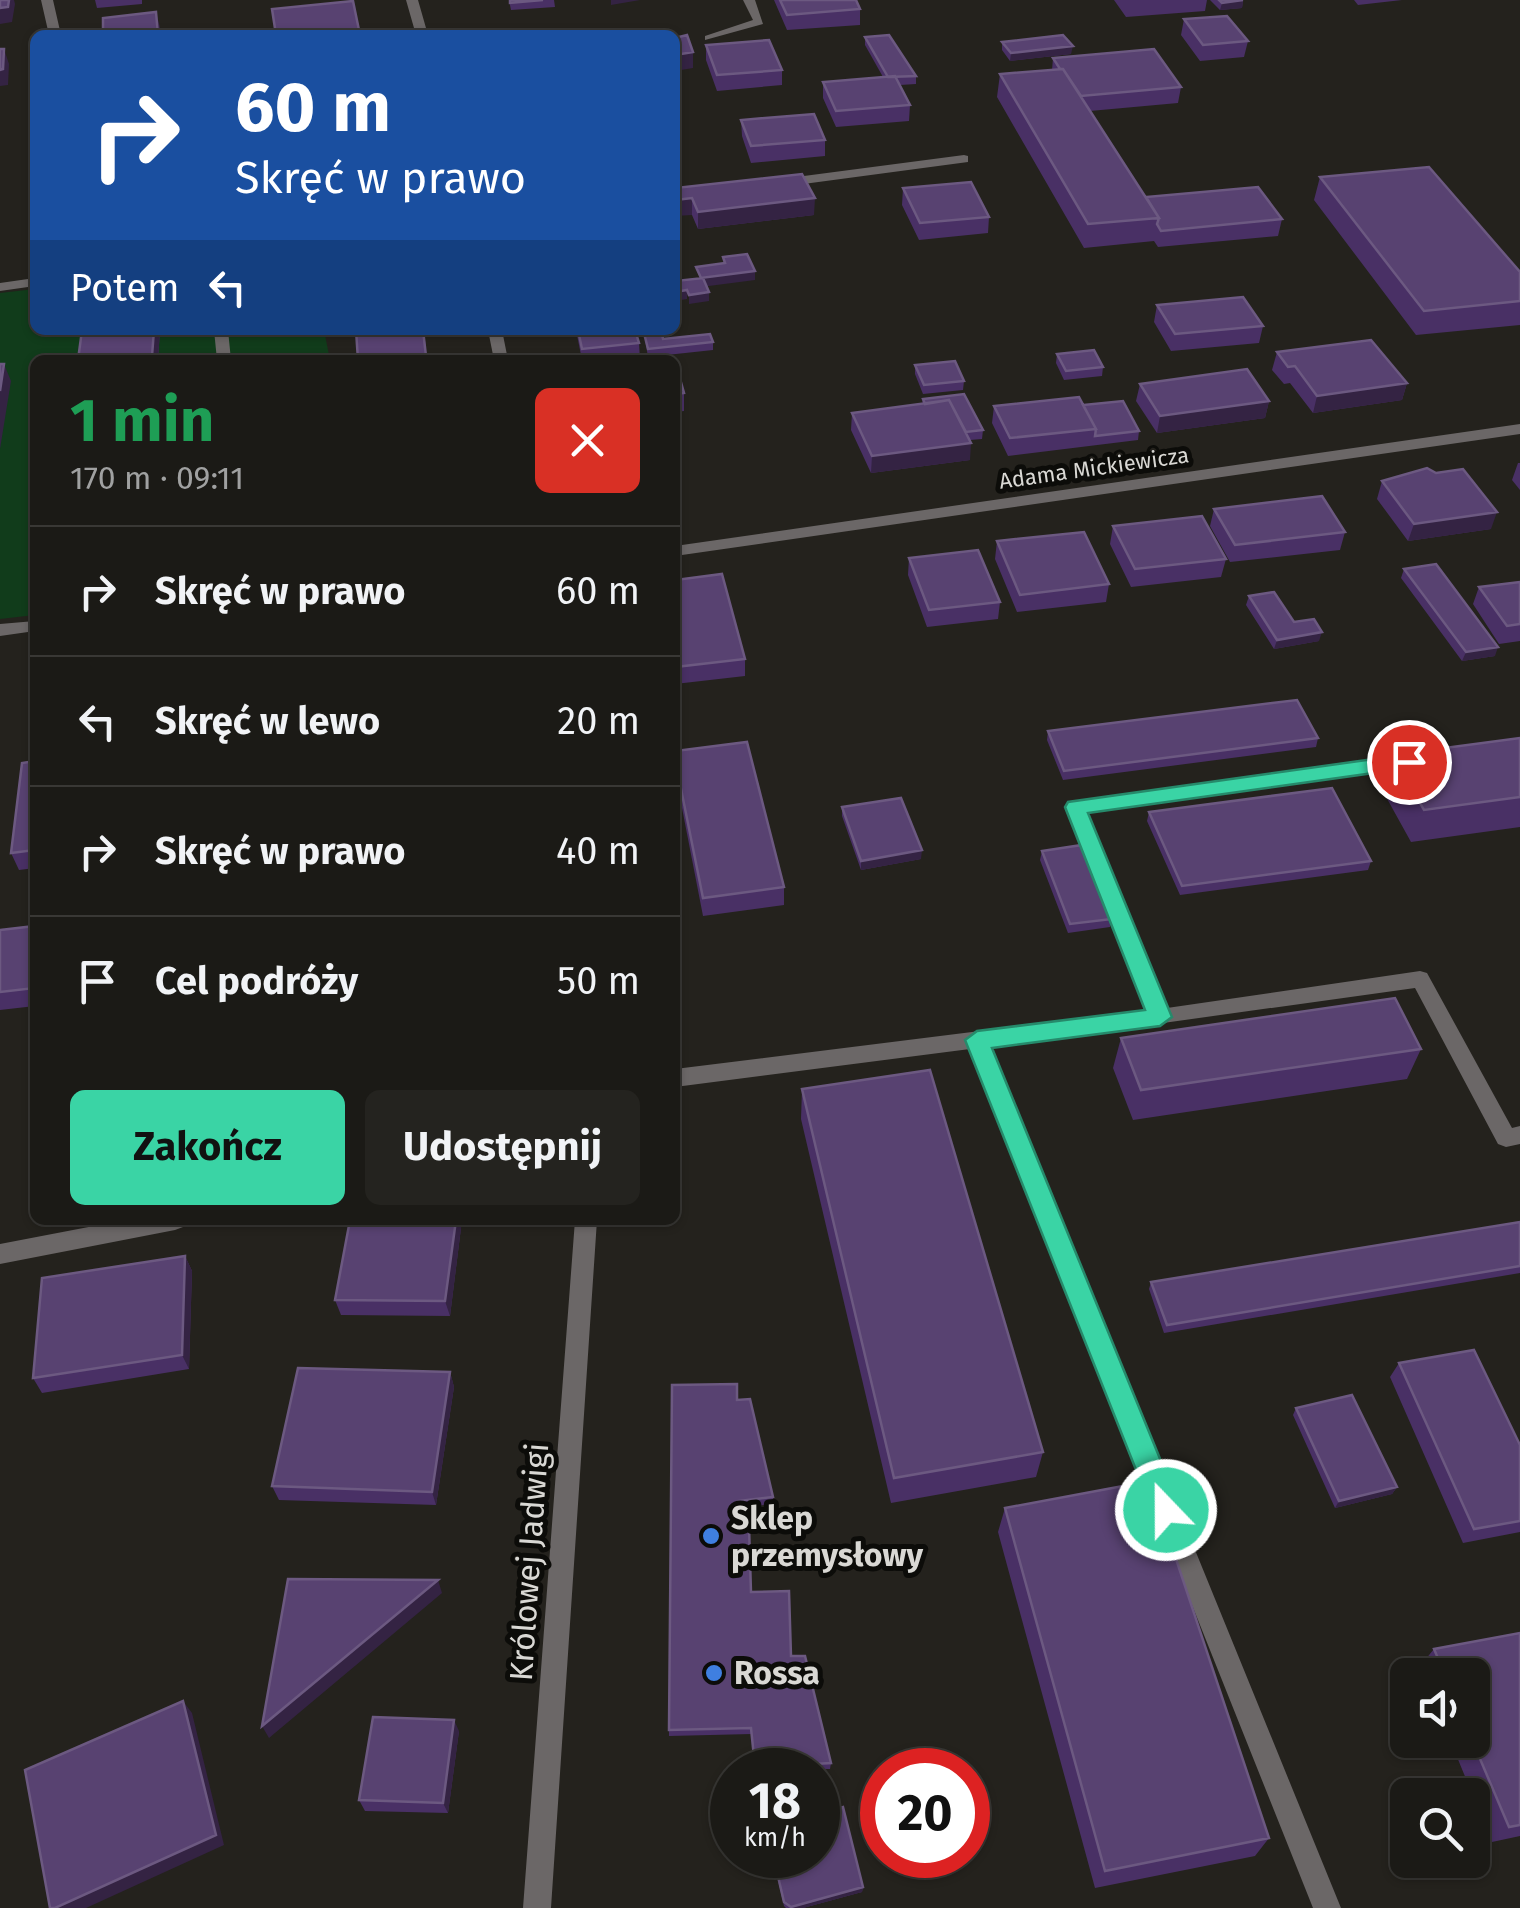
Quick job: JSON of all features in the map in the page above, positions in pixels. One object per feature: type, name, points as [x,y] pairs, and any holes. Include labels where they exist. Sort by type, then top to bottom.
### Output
[{"type":"street","points":[[47,0],[55,30]]},
{"type":"street","points":[[412,0],[421,30]]},
{"type":"street","points":[[708,38],[759,22],[749,0]]},
{"type":"street","points":[[772,184],[964,159]]},
{"type":"street","points":[[0,287],[30,283]]},
{"type":"street","name":"Adama Mickiewicza","points":[[680,550],[1520,428]]},
{"type":"street","points":[[0,630],[30,627]]},
{"type":"street","points":[[1160,1017],[1075,807],[1443,757]]},
{"type":"street","points":[[680,1077],[1160,1017],[1420,979],[1506,1138],[1520,1136]]},
{"type":"street","points":[[977,1040],[1327,1908]]},
{"type":"street","points":[[0,1254],[149,1225]]},
{"type":"street","name":"Królowej Jadwigi","points":[[537,1908],[586,1225]]},
{"type":"green space","points":[[30,290],[30,335],[325,335],[329,355],[30,355],[30,616],[0,619],[0,293]]},
{"type":"building","points":[[0,0],[9,0],[8,7],[0,8]]},
{"type":"building","points":[[780,0],[856,0],[860,9],[787,15]]},
{"type":"building","points":[[353,1],[359,30],[275,30],[272,9]]},
{"type":"building","points":[[156,12],[158,30],[103,30],[103,18]]},
{"type":"building","points":[[1227,16],[1248,41],[1203,45],[1184,19]]},
{"type":"building","points":[[687,35],[693,52],[680,54],[680,37]]},
{"type":"building","points":[[889,35],[916,76],[888,77],[865,37]]},
{"type":"building","points":[[1063,35],[1073,46],[1011,53],[1002,42]]},
{"type":"building","points":[[769,40],[782,70],[717,75],[706,45]]},
{"type":"building","points":[[0,49],[4,49],[0,70]]},
{"type":"building","points":[[1154,49],[1181,87],[1081,96],[1053,58]]},
{"type":"building","points":[[1063,69],[1159,218],[1088,224],[1000,74]]},
{"type":"building","points":[[895,76],[910,105],[836,111],[823,82]]},
{"type":"building","points":[[814,114],[825,140],[751,146],[741,120]]},
{"type":"building","points":[[1429,167],[1520,272],[1520,301],[1424,311],[1320,177]]},
{"type":"building","points":[[802,174],[815,198],[698,212],[692,198],[680,199],[680,187]]},
{"type":"building","points":[[971,182],[989,217],[920,223],[903,188]]},
{"type":"building","points":[[1258,187],[1282,219],[1161,231],[1159,218],[1146,197]]},
{"type":"building","points":[[747,254],[755,271],[701,278],[696,267],[725,263],[723,257]]},
{"type":"building","points":[[703,278],[709,292],[689,295],[687,290],[680,291],[680,280]]},
{"type":"building","points":[[1243,297],[1263,326],[1175,334],[1157,305]]},
{"type":"building","points":[[710,334],[713,342],[648,349],[644,335],[662,335],[663,339]]},
{"type":"building","points":[[81,335],[154,335],[152,355],[79,355]]},
{"type":"building","points":[[356,335],[424,335],[426,355],[358,355]]},
{"type":"building","points":[[579,335],[637,335],[639,343],[582,349]]},
{"type":"building","points":[[1371,340],[1407,383],[1317,396],[1295,366],[1288,367],[1277,352]]},
{"type":"building","points":[[1094,350],[1103,367],[1066,371],[1057,354]]},
{"type":"building","points":[[955,361],[964,381],[924,385],[915,365]]},
{"type":"building","points":[[1247,369],[1269,401],[1160,416],[1140,384]]},
{"type":"building","points":[[964,394],[983,430],[966,432],[949,400],[925,404],[923,399]]},
{"type":"building","points":[[1079,397],[1096,429],[1010,438],[994,406]]},
{"type":"building","points":[[949,400],[971,443],[872,456],[852,413]]},
{"type":"building","points":[[1123,401],[1139,431],[1095,436],[1096,429],[1083,405]]},
{"type":"building","points":[[1427,468],[1436,473],[1463,469],[1497,512],[1414,524],[1382,481]]},
{"type":"building","points":[[1322,496],[1345,532],[1235,545],[1214,509]]},
{"type":"building","points":[[1202,516],[1226,559],[1135,569],[1113,526]]},
{"type":"building","points":[[1084,532],[1109,584],[1020,595],[997,541]]},
{"type":"building","points":[[978,550],[1000,602],[929,610],[909,558]]},
{"type":"building","points":[[1436,564],[1498,647],[1466,652],[1404,569]]},
{"type":"building","points":[[722,574],[745,659],[680,666],[680,579]]},
{"type":"building","points":[[1520,582],[1520,624],[1507,626],[1479,587]]},
{"type":"building","points":[[1274,592],[1294,622],[1314,619],[1322,632],[1277,640],[1249,596]]},
{"type":"building","points":[[1297,700],[1318,738],[1064,771],[1048,731]]},
{"type":"building","points":[[1520,738],[1520,797],[1424,810],[1392,755]]},
{"type":"building","points":[[747,742],[784,887],[703,898],[680,784],[680,750]]},
{"type":"building","points":[[30,762],[30,851],[11,853],[22,763]]},
{"type":"building","points":[[1332,788],[1371,861],[1182,886],[1149,812]]},
{"type":"building","points":[[901,798],[922,850],[861,861],[842,807]]},
{"type":"building","points":[[1082,845],[1112,919],[1070,924],[1042,851]]},
{"type":"building","points":[[30,927],[30,989],[0,992],[0,930]]},
{"type":"building","points":[[1395,998],[1421,1049],[1141,1090],[1121,1038]]},
{"type":"building","points":[[930,1070],[1043,1452],[894,1478],[802,1089]]},
{"type":"building","points":[[1520,1222],[1520,1266],[1167,1325],[1151,1282]]},
{"type":"building","points":[[349,1225],[455,1225],[445,1301],[335,1300]]},
{"type":"building","points":[[185,1256],[182,1355],[33,1378],[42,1278]]},
{"type":"building","points":[[1474,1350],[1520,1445],[1520,1521],[1474,1529],[1399,1363]]},
{"type":"building","points":[[298,1368],[450,1372],[432,1492],[272,1486]]},
{"type":"building","points":[[737,1384],[737,1400],[750,1399],[773,1497],[738,1501],[739,1527],[749,1526],[751,1592],[789,1591],[791,1656],[805,1656],[827,1748],[753,1748],[751,1728],[669,1730],[672,1385]]},
{"type":"building","points":[[1352,1395],[1397,1487],[1339,1501],[1296,1408]]},
{"type":"building","points":[[1150,1481],[1269,1838],[1105,1871],[1005,1508]]},
{"type":"building","points":[[288,1579],[438,1580],[262,1726]]},
{"type":"building","points":[[1520,1633],[1520,1825],[1509,1827],[1480,1758],[1490,1758],[1490,1658],[1438,1658],[1434,1649]]},
{"type":"building","points":[[183,1701],[216,1835],[50,1908],[25,1770]]},
{"type":"building","points":[[373,1717],[454,1720],[443,1803],[359,1800]]},
{"type":"building","points":[[843,1807],[863,1887],[791,1907],[784,1902],[778,1878],[840,1878]]},
{"type":"place","name":"Sklep przemysłowy","points":[[711,1536]]},
{"type":"place","name":"Rossa","points":[[714,1673]]},
{"type":"route","points":[[1166,1510],[977,1040],[1160,1017],[1075,807],[1409,762]]}]
